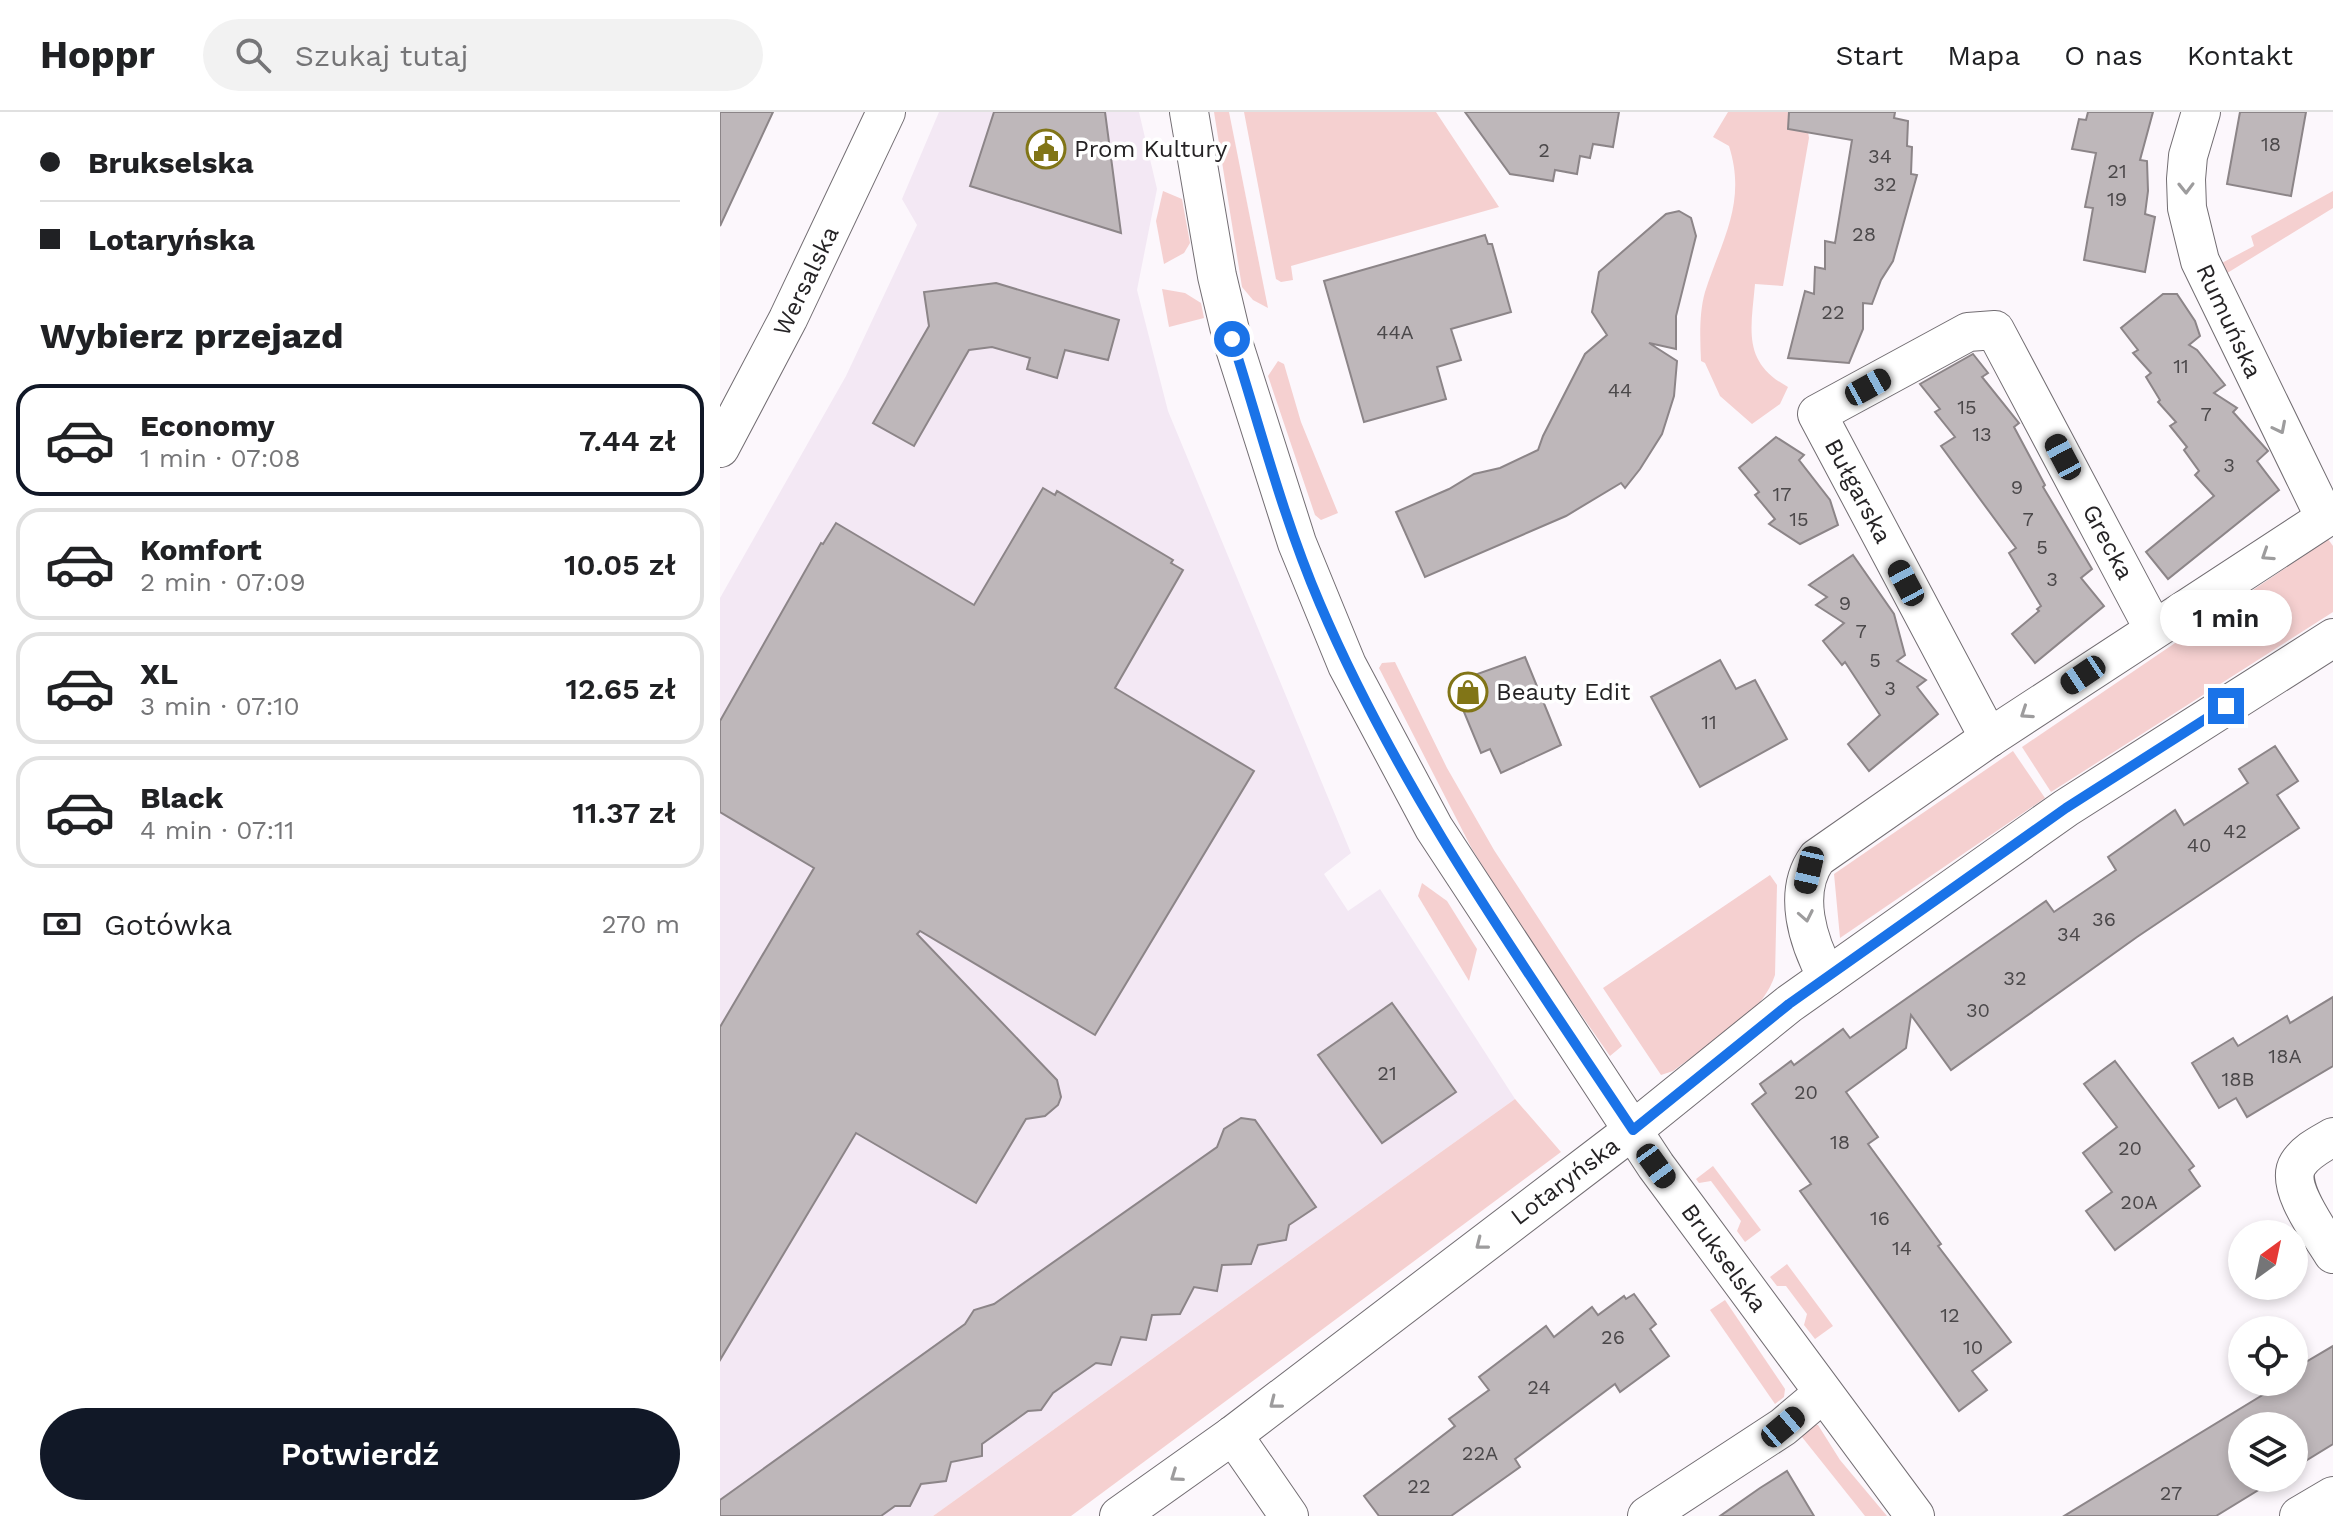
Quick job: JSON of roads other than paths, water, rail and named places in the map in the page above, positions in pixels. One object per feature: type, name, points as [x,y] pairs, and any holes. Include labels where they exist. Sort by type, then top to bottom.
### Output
[{"type":"street","name":"Wersalska","points":[[720,448],[788,319],[886,112]]},
{"type":"street","name":"Brukselska","points":[[1189,112],[1217,276],[1232,339],[1297,543],[1347,665],[1434,828],[1633,1130],[1822,1394],[1915,1516]]},
{"type":"street","name":"Rumuńska","points":[[2201,112],[2186,179],[2187,208],[2200,261],[2329,516]]},
{"type":"street","name":"Bułgarska","points":[[1989,738],[1817,414],[1968,332],[1995,330]]},
{"type":"street","name":"Grecka","points":[[1995,330],[2153,628]]},
{"type":"street","points":[[1827,977],[1814,953],[1804,903],[1809,870],[1817,858],[2153,628],[2329,516]]},
{"type":"street","name":"Lotaryńska","points":[[1119,1516],[1233,1435],[1633,1130],[1789,1004],[2066,808],[2333,638]]},
{"type":"street","points":[[2333,1137],[2303,1158],[2293,1177],[2297,1191],[2333,1254]]},
{"type":"street","points":[[1647,1516],[1783,1427],[1822,1394]]},
{"type":"street","points":[[1233,1435],[1289,1516]]},
{"type":"street","points":[[2299,1516],[2333,1496]]},
{"type":"place","name":"Prom Kultury","points":[[1046,149]]},
{"type":"place","name":"Beauty Edit","points":[[1468,692]]}]
